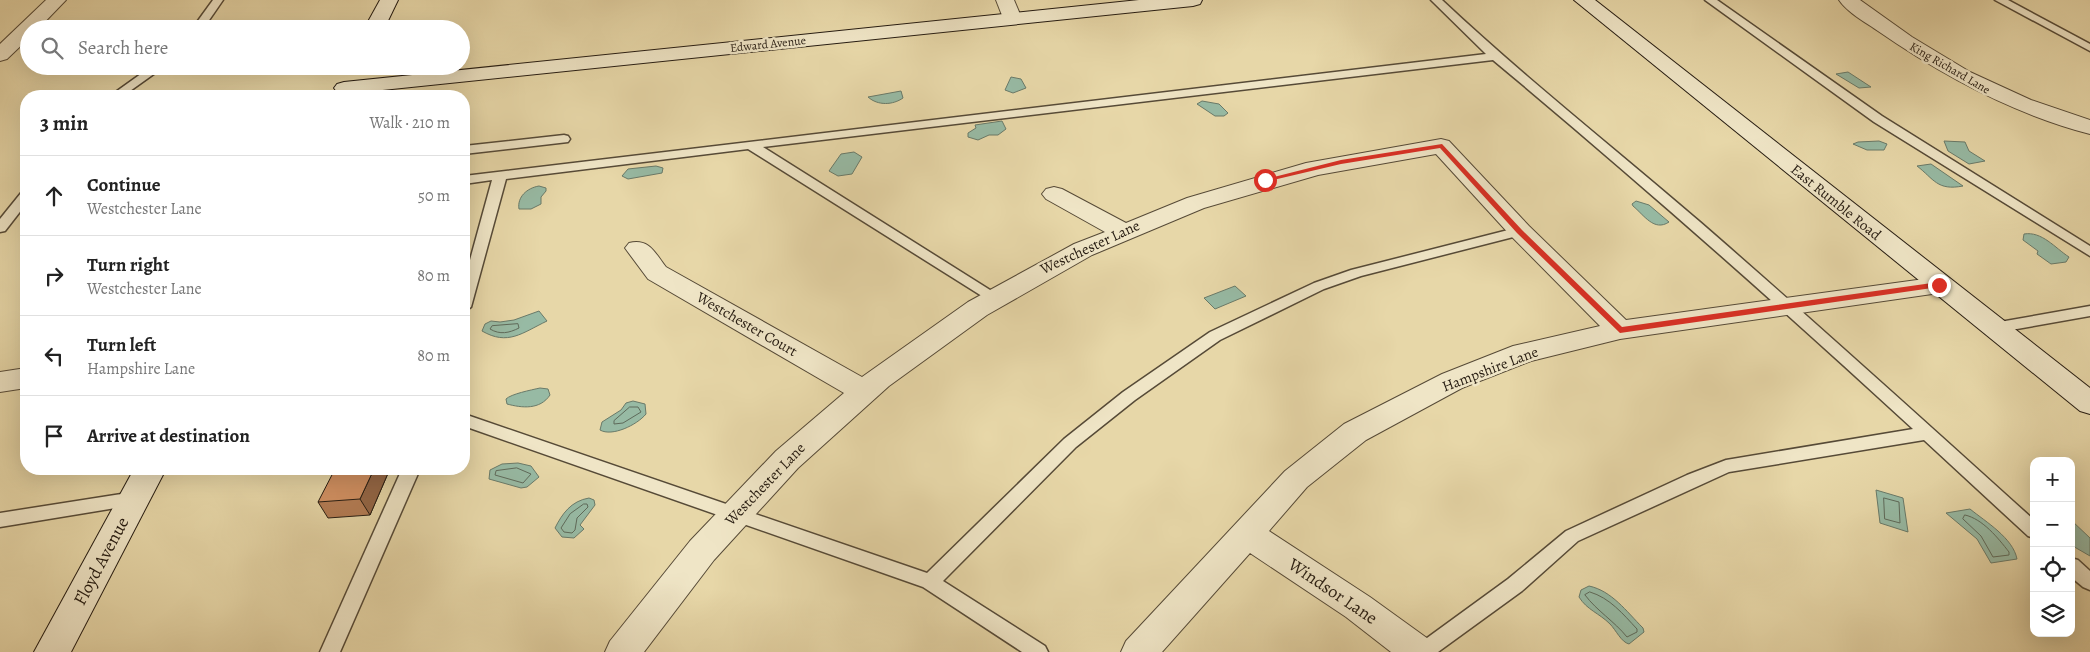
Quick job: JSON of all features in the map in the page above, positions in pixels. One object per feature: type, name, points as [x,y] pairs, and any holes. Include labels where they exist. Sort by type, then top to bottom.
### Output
[{"type":"street","points":[[36,20],[57,0]]},
{"type":"street","points":[[378,20],[388,0]]},
{"type":"street","points":[[1005,0],[1012,19]]},
{"type":"street","name":"Edward Avenue","points":[[360,90],[1012,19],[1150,2],[1193,0]]},
{"type":"street","name":"East Rumble Road","points":[[1583,0],[1939,285],[2079,390],[2090,404]]},
{"type":"street","name":"King Richard Lane","points":[[1848,0],[1912,47],[1973,84],[2014,102],[2090,127]]},
{"type":"street","points":[[0,55],[20,36]]},
{"type":"street","points":[[343,90],[350,75]]},
{"type":"street","name":"Westchester Lane","points":[[623,652],[650,614],[736,514],[792,454],[903,358],[992,298],[1034,274],[1122,231],[1162,214],[1265,180],[1341,162],[1442,146],[1520,231],[1620,330]]},
{"type":"street","points":[[1054,194],[1122,231]]},
{"type":"street","name":"Westchester Court","points":[[638,248],[657,273],[864,391]]},
{"type":"street","name":"Hampshire Lane","points":[[1139,652],[1296,479],[1355,432],[1452,381],[1523,353],[1620,330],[1939,285]]},
{"type":"street","points":[[0,382],[20,379]]},
{"type":"street","name":"Floyd Avenue","points":[[52,652],[147,475]]},
{"type":"street","name":"Windsor Lane","points":[[1246,533],[1358,607],[1418,652]]},
{"type":"lane","points":[[203,20],[218,0]]},
{"type":"lane","points":[[1436,0],[1494,56],[1605,147],[1788,306],[2030,527]]},
{"type":"lane","points":[[1710,0],[1878,119],[2090,252]]},
{"type":"lane","points":[[2000,0],[2090,48]]},
{"type":"lane","points":[[470,179],[1494,56]]},
{"type":"lane","points":[[125,90],[147,75]]},
{"type":"lane","points":[[470,149],[564,139]]},
{"type":"lane","points":[[751,145],[992,298]]},
{"type":"lane","points":[[470,285],[500,176]]},
{"type":"lane","points":[[0,228],[20,203]]},
{"type":"lane","points":[[930,582],[1070,443],[1150,381],[1215,336],[1319,286],[1356,272],[1520,231]]},
{"type":"lane","points":[[1994,328],[2090,311]]},
{"type":"lane","points":[[2073,314],[2090,325]]},
{"type":"lane","points":[[470,422],[930,582],[1038,652]]},
{"type":"lane","points":[[1423,652],[1515,585],[1572,536],[1726,466],[1928,433]]},
{"type":"lane","points":[[330,652],[408,475]]},
{"type":"lane","points":[[0,520],[135,499]]},
{"type":"lane","points":[[2075,569],[2090,582]]},
{"type":"water","points":[[1848,72],[1871,87],[1859,88],[1836,74]]},
{"type":"water","points":[[1011,77],[1021,79],[1026,88],[1013,93],[1005,90]]},
{"type":"water","points":[[901,91],[903,98],[890,103],[876,102],[868,97]]},
{"type":"water","points":[[1202,101],[1219,104],[1228,113],[1224,116],[1215,116],[1197,104]]},
{"type":"water","points":[[1002,121],[1006,129],[998,135],[989,135],[978,140],[968,137],[968,133],[976,128],[975,125]]},
{"type":"water","points":[[1879,141],[1887,144],[1884,150],[1867,150],[1853,144],[1858,142]]},
{"type":"water","points":[[1944,141],[1965,142],[1969,151],[1985,161],[1969,164],[1948,151]]},
{"type":"water","points":[[854,152],[862,157],[852,174],[838,176],[829,171],[841,154]]},
{"type":"water","points":[[1931,164],[1963,186],[1947,187],[1937,183],[1917,166]]},
{"type":"water","points":[[656,166],[663,168],[662,173],[628,179],[622,176],[628,169]]},
{"type":"water","points":[[539,186],[546,188],[541,197],[541,204],[531,209],[519,209],[521,197],[531,189]]},
{"type":"water","points":[[1636,201],[1649,205],[1669,222],[1664,225],[1654,224],[1633,206],[1632,204]]},
{"type":"water","points":[[2024,234],[2037,235],[2069,257],[2066,262],[2051,264],[2037,254],[2038,251],[2023,240]]},
{"type":"water","points":[[1235,286],[1246,296],[1215,309],[1204,298]]},
{"type":"water","points":[[539,311],[547,321],[515,336],[500,337],[482,331],[485,324],[491,321],[514,320]]},
{"type":"water","points":[[540,388],[548,389],[550,395],[541,403],[530,407],[507,404],[506,399],[509,397]]},
{"type":"water","points":[[633,401],[645,404],[646,414],[642,418],[631,426],[617,431],[605,432],[600,430],[602,422],[621,410],[626,403]]},
{"type":"water","points":[[518,463],[531,466],[539,477],[527,487],[521,488],[489,479],[490,470],[502,464]]},
{"type":"water","points":[[1876,490],[1903,498],[1908,532],[1880,523]]},
{"type":"water","points":[[589,498],[594,500],[595,505],[580,525],[584,529],[574,538],[562,537],[555,528],[561,518],[572,505]]},
{"type":"water","points":[[1970,509],[2005,537],[2017,559],[1991,563],[1977,539],[1946,513]]},
{"type":"water","points":[[2075,524],[2090,538],[2090,556],[2075,547]]},
{"type":"water","points":[[1589,586],[1612,597],[1643,628],[1644,632],[1629,644],[1626,643],[1606,620],[1586,605],[1579,597],[1581,590]]},
{"type":"building","points":[[332,475],[371,475],[360,499],[318,502]]},
{"type":"route","points":[[1265,180],[1341,162],[1442,146],[1520,231],[1620,330],[1939,285]]}]
